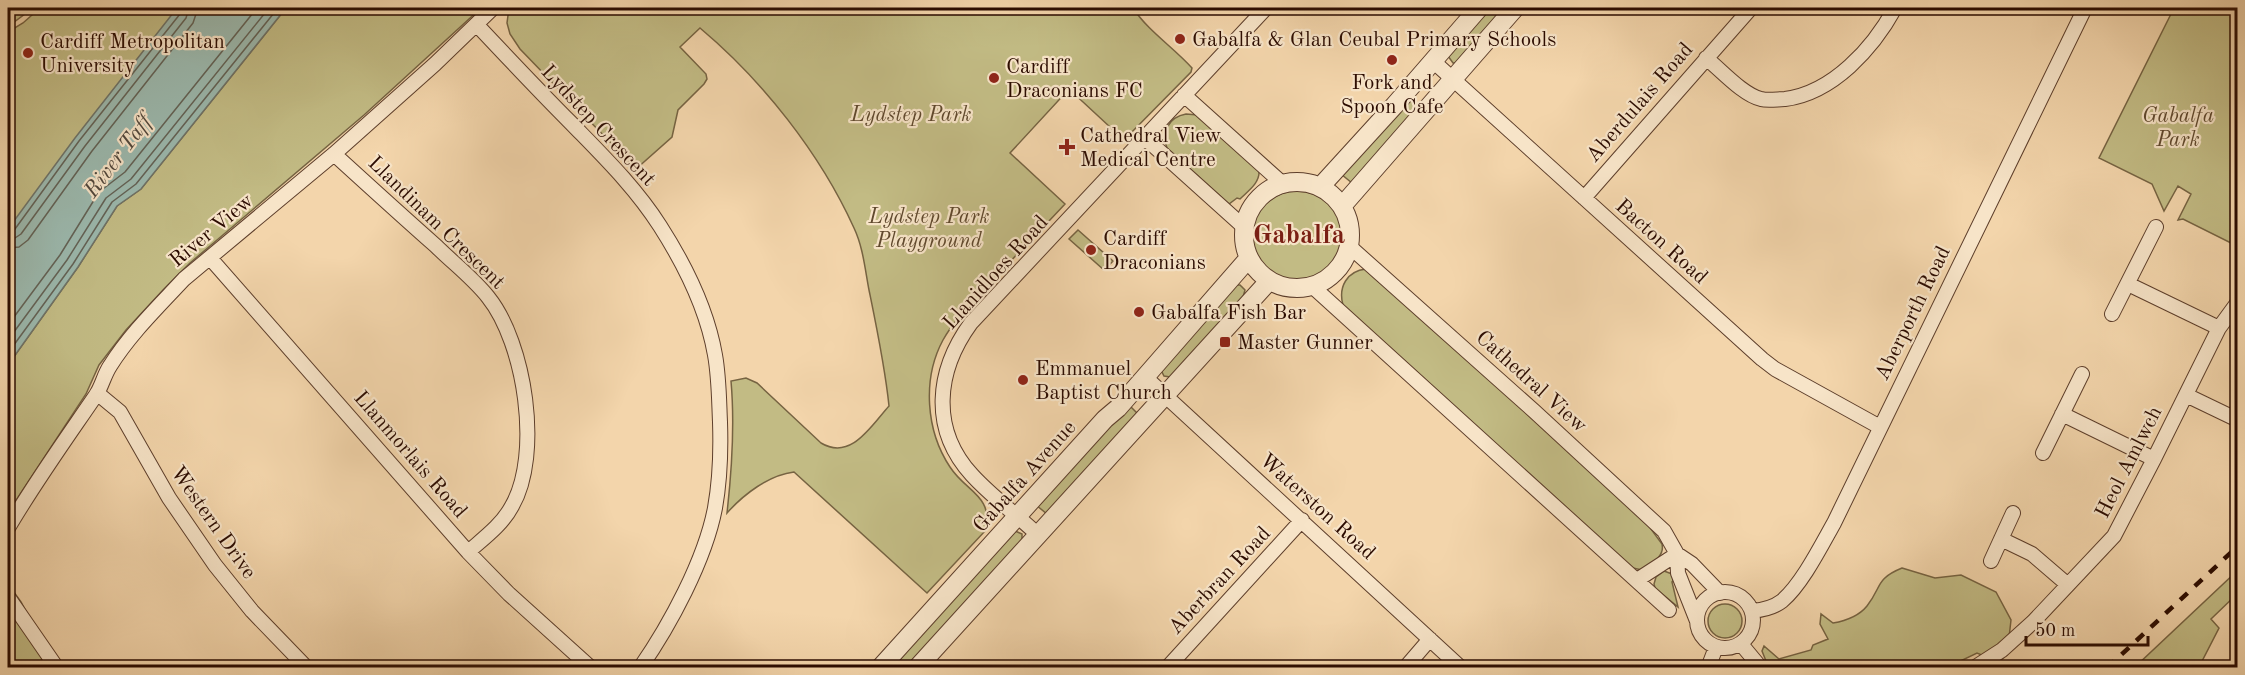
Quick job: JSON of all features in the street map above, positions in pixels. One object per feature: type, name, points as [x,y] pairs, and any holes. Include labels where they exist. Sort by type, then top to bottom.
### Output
[{"type":"street","name":"River View","points":[[8,528],[40,474],[97,393],[110,367],[138,329],[184,279],[334,154],[493,8]]},
{"type":"street","name":"Llanidloes Road","points":[[1037,534],[973,476],[952,445],[943,414],[944,381],[948,363],[971,323],[1266,8]]},
{"type":"street","points":[[1321,186],[1434,62],[1479,8]]},
{"type":"street","points":[[1343,205],[1515,8]]},
{"type":"street","name":"Aberdulais Road","points":[[1584,198],[1751,8]]},
{"type":"street","points":[[1706,58],[1750,94],[1762,100],[1799,97],[1816,90],[1859,57],[1875,40],[1895,8]]},
{"type":"street","name":"Aberporth Road","points":[[1752,612],[1768,609],[1783,600],[1804,573],[1834,523],[2085,8]]},
{"type":"street","name":"Lydstep Crescent","points":[[477,25],[623,177],[647,207],[680,260],[697,295],[715,353],[721,450],[715,510],[702,550],[685,590],[640,668]]},
{"type":"street","name":"Bacton Road","points":[[1434,62],[1762,359],[1775,369],[1880,427]]},
{"type":"street","points":[[1184,95],[1283,184]]},
{"type":"street","points":[[1145,138],[1245,228]]},
{"type":"street","name":"Llandinam Crescent","points":[[334,154],[478,285],[498,311],[510,341],[528,413],[527,459],[513,506],[502,522],[468,552]]},
{"type":"street","points":[[1303,182],[1321,186],[1332,193],[1343,205],[1348,218],[1351,232],[1344,261],[1335,273],[1323,282],[1312,286],[1290,287],[1269,280],[1254,270],[1244,248],[1245,228],[1255,204],[1264,194],[1283,184],[1303,182]]},
{"type":"street","points":[[2112,314],[2156,227]]},
{"type":"street","name":"Cathedral View","points":[[1349,246],[1454,338],[1664,531],[1677,554],[1678,573],[1697,621]]},
{"type":"street","name":"Llanmorlais Road","points":[[210,258],[468,552],[509,594],[591,668]]},
{"type":"street","name":"Gabalfa Avenue","points":[[880,668],[1145,377],[1248,259]]},
{"type":"street","points":[[917,668],[1163,394],[1269,280]]},
{"type":"street","points":[[2128,284],[2219,328]]},
{"type":"street","points":[[1312,286],[1669,610]]},
{"type":"street","name":"Heol Amlwch","points":[[1974,668],[2002,650],[2033,622],[2114,536],[2219,328],[2238,302]]},
{"type":"street","points":[[2043,453],[2082,374]]},
{"type":"street","name":"Waterston Road","points":[[1145,377],[1461,668]]},
{"type":"street","name":"Western Drive","points":[[97,393],[120,412],[169,498],[215,565],[252,611],[307,668]]},
{"type":"street","points":[[2186,395],[2238,420]]},
{"type":"street","points":[[2062,414],[2154,459]]},
{"type":"street","points":[[1991,561],[2013,513]]},
{"type":"street","name":"Aberbran Road","points":[[1167,668],[1302,520]]},
{"type":"street","points":[[2001,539],[2032,554],[2068,585]]},
{"type":"street","points":[[1637,580],[1677,554]]},
{"type":"street","name":"Cathedral View","points":[[1677,554],[1692,564],[1720,593]]},
{"type":"street","points":[[1728,592],[1743,598],[1752,612],[1752,630],[1741,644],[1733,648],[1716,647],[1702,637],[1697,621],[1701,606],[1706,600],[1720,593],[1728,592]]},
{"type":"street","points":[[8,597],[57,668]]},
{"type":"street","points":[[1405,668],[1430,639]]},
{"type":"street","points":[[1741,644],[1761,668]]},
{"type":"street","points":[[1708,668],[1716,647]]},
{"type":"green space","points":[[8,8],[33,8],[10,25]]},
{"type":"green space","points":[[40,8],[189,8],[8,235],[8,32]]},
{"type":"green space","points":[[286,8],[481,8],[364,115],[190,263],[163,290],[126,330],[99,365],[86,394],[8,513],[8,365],[78,267],[117,206],[141,189]]},
{"type":"green space","name":"Lydstep Park","points":[[509,8],[1133,8],[1146,24],[1192,68],[1191,72],[1124,140],[1069,89],[1010,153],[1065,204],[963,312],[947,333],[936,355],[932,371],[930,405],[936,437],[950,467],[982,501],[987,518],[986,530],[927,593],[794,472],[766,481],[741,499],[727,513],[733,414],[731,381],[746,378],[757,383],[821,443],[832,447],[842,448],[860,439],[889,406],[860,243],[840,200],[807,145],[767,94],[723,48],[700,28],[680,47],[706,74],[707,79],[678,110],[672,137],[636,169],[520,49],[510,34],[507,23]]},
{"type":"green space","points":[[1488,8],[1506,8],[1456,63],[1453,63],[1448,56]]},
{"type":"green space","name":"Gabalfa Park","points":[[2174,8],[2237,8],[2237,246],[2183,219],[2178,220],[2191,194],[2178,186],[2164,211],[2152,184],[2099,158]]},
{"type":"green space","points":[[1409,99],[1419,108],[1352,183],[1341,174]]},
{"type":"green space","points":[[1186,114],[1198,115],[1259,171],[1256,183],[1240,199],[1237,198],[1229,204],[1167,148],[1165,136],[1168,126],[1175,118]]},
{"type":"green space","points":[[1297,191],[1314,194],[1329,204],[1339,219],[1342,236],[1339,253],[1329,268],[1314,278],[1297,281],[1280,278],[1265,268],[1255,253],[1252,236],[1255,219],[1265,204],[1280,194]]},
{"type":"green space","points":[[1078,230],[1113,261],[1104,270],[1069,239]]},
{"type":"green space","points":[[1366,269],[1643,518],[1662,544],[1661,553],[1656,559],[1642,570],[1633,568],[1343,305],[1342,292],[1346,281],[1359,270]]},
{"type":"green space","points":[[1236,285],[1240,285],[1245,290],[1243,297],[1170,377],[1164,376],[1161,370]]},
{"type":"green space","points":[[1128,404],[1138,414],[1047,514],[1036,505]]},
{"type":"green space","points":[[8,513],[16,520],[8,538]]},
{"type":"green space","points":[[1015,531],[1022,534],[1022,542],[907,667],[889,668]]},
{"type":"green space","points":[[1902,568],[1935,578],[1961,575],[1996,592],[2011,620],[2007,655],[1999,662],[1977,653],[1948,667],[1776,668],[1766,661],[1762,651],[1764,646],[1779,659],[1811,650],[1813,645],[1828,639],[1820,624],[1821,614],[1833,623],[1855,616],[1867,606],[1883,580]]},
{"type":"green space","points":[[1664,571],[1675,578],[1672,582],[1678,607],[1655,588],[1656,577]]},
{"type":"green space","points":[[2237,571],[2237,594],[2211,619],[2219,628],[2199,667],[2135,667]]},
{"type":"green space","points":[[8,584],[21,602],[47,651],[41,660],[41,667],[18,667],[8,654]]},
{"type":"green space","points":[[1725,604],[1737,609],[1742,621],[1737,633],[1725,638],[1713,633],[1708,621],[1713,609]]},
{"type":"water","name":"River Taff","points":[[177,8],[286,8],[141,189],[117,206],[78,267],[8,365],[8,229],[75,138]]},
{"type":"railway","points":[[2107,668],[2238,546]]},
{"type":"place","name":"Gabalfa & Glan Ceubal Primary Schools","points":[[1180,39]]},
{"type":"place","name":"Cardiff Metropolitan University","points":[[28,53]]},
{"type":"place","name":"Fork and Spoon Cafe","points":[[1392,60]]},
{"type":"place","name":"Cardiff Draconians FC","points":[[994,78]]},
{"type":"place","name":"Cathedral View Medical Centre","points":[[1067,147]]},
{"type":"place","name":"Cardiff Draconians","points":[[1091,250]]},
{"type":"place","name":"Gabalfa Fish Bar","points":[[1139,312]]},
{"type":"place","name":"Master Gunner","points":[[1225,342]]},
{"type":"place","name":"Emmanuel Baptist Church","points":[[1023,380]]},
{"type":"district","name":"Gabalfa","points":[[1299,234]]},
{"type":"park label","name":"Lydstep Park Playground","points":[[929,228]]}]
